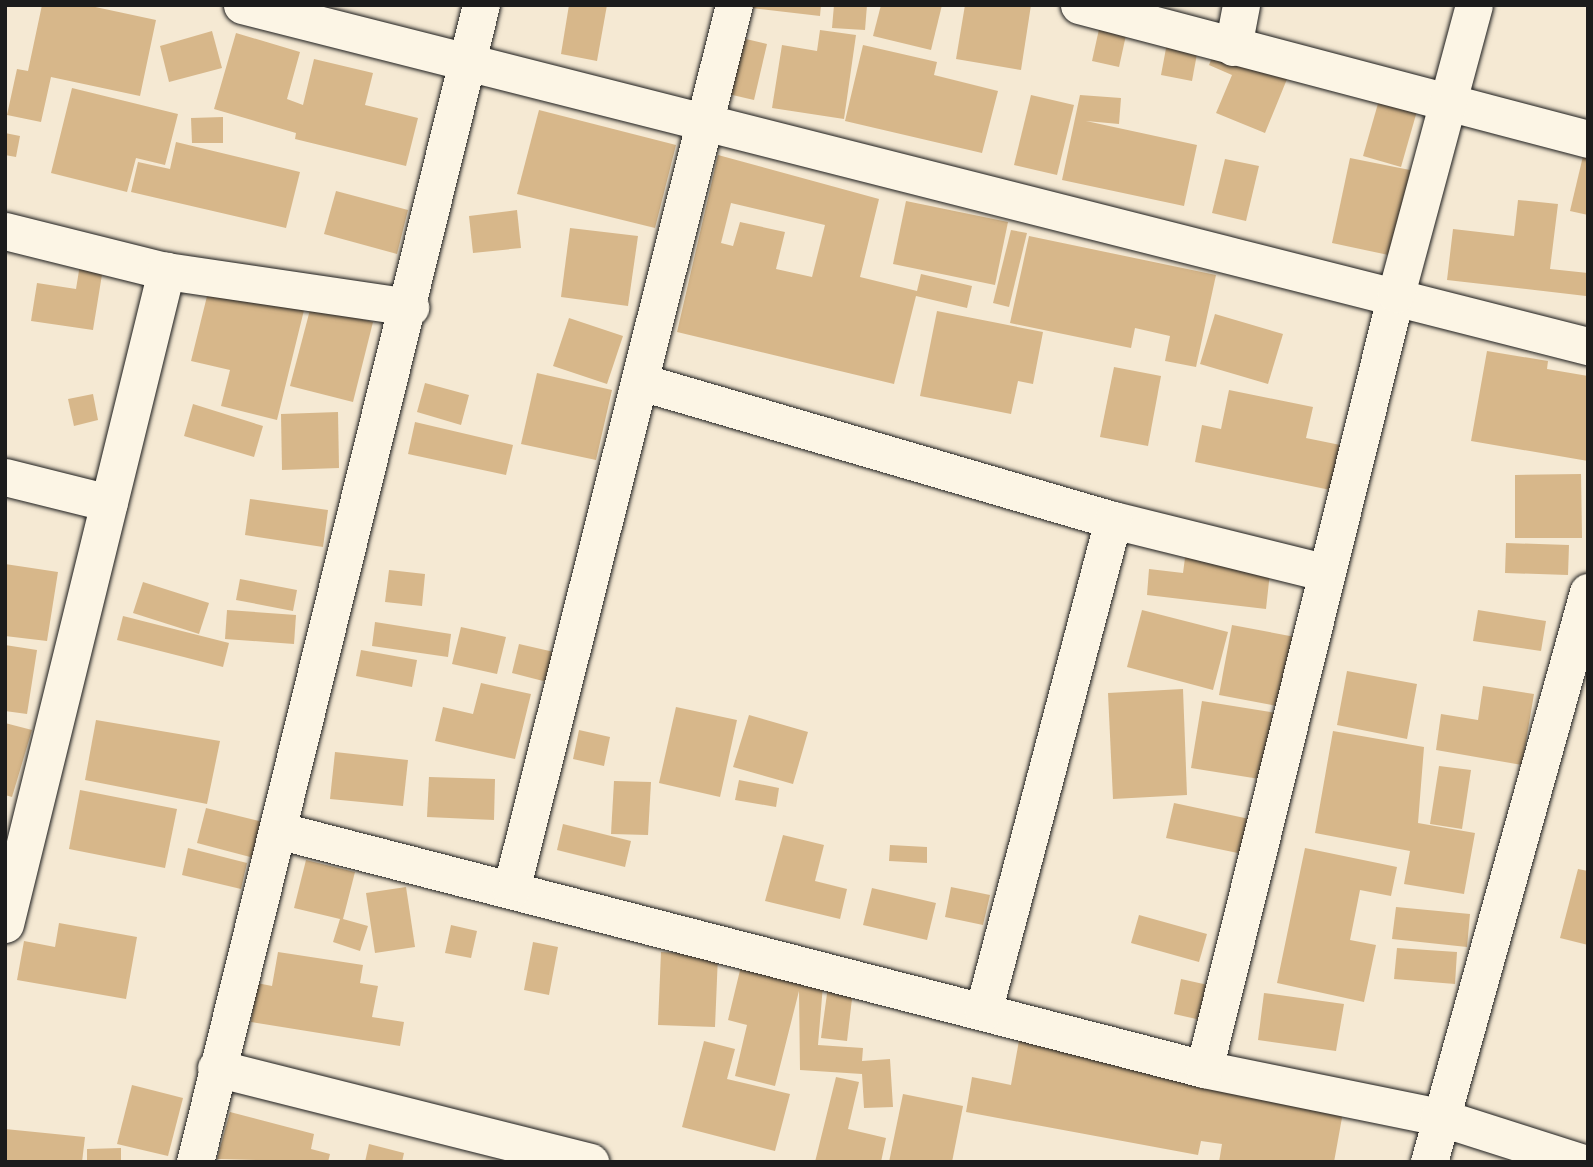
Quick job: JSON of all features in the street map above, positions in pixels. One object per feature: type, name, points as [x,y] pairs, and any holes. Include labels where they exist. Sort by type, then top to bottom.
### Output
[{"type":"street","points":[[195,1162],[216,1068],[410,307],[481,5]]},
{"type":"street","points":[[511,890],[708,122],[734,5]]},
{"type":"street","points":[[1079,5],[1447,106],[1588,139]]},
{"type":"street","points":[[1233,47],[1241,5]]},
{"type":"street","points":[[1204,1069],[1396,294],[1474,5]]},
{"type":"street","points":[[253,7],[1396,294],[1588,346]]},
{"type":"street","points":[[5,231],[166,271],[410,307]]},
{"type":"street","points":[[5,924],[166,271]]},
{"type":"street","points":[[641,382],[1113,520],[1327,573]]},
{"type":"street","points":[[5,477],[109,503]]},
{"type":"street","points":[[984,1012],[1113,520]]},
{"type":"street","points":[[1429,1162],[1439,1117],[1588,592]]},
{"type":"street","points":[[277,830],[1204,1069],[1439,1117],[1580,1162]]},
{"type":"street","points":[[216,1068],[590,1162]]},
{"type":"building","points":[[42,5],[86,5],[156,20],[140,96],[51,77],[41,122],[7,115],[17,69],[28,71]]},
{"type":"building","points":[[569,5],[607,5],[597,61],[561,54]]},
{"type":"building","points":[[725,5],[821,5],[820,16]]},
{"type":"building","points":[[834,5],[867,5],[865,30],[832,28]]},
{"type":"building","points":[[881,5],[942,5],[931,50],[873,36]]},
{"type":"building","points":[[965,5],[1031,5],[1021,70],[956,59]]},
{"type":"building","points":[[1103,11],[1130,17],[1119,67],[1092,61]]},
{"type":"building","points":[[1172,16],[1203,21],[1192,81],[1161,75]]},
{"type":"building","points":[[1224,28],[1296,57],[1265,133],[1216,113],[1232,75],[1209,65]]},
{"type":"building","points":[[820,30],[856,35],[844,119],[772,108],[782,45],[817,51]]},
{"type":"building","points":[[212,31],[222,68],[169,82],[160,46]]},
{"type":"building","points":[[236,33],[300,52],[287,99],[303,105],[314,59],[373,73],[365,105],[418,118],[406,166],[295,139],[296,133],[214,109]]},
{"type":"building","points":[[725,34],[767,44],[754,100],[711,90]]},
{"type":"building","points":[[863,45],[937,62],[934,75],[998,91],[982,153],[845,121]]},
{"type":"building","points":[[72,88],[178,114],[165,165],[136,158],[127,192],[51,173]]},
{"type":"building","points":[[1381,93],[1419,104],[1401,167],[1363,156]]},
{"type":"building","points":[[1031,95],[1074,105],[1057,175],[1014,165]]},
{"type":"building","points":[[1080,95],[1121,98],[1119,124],[1086,121],[1197,145],[1184,206],[1062,180]]},
{"type":"building","points":[[539,110],[676,145],[655,228],[517,194]]},
{"type":"building","points":[[223,117],[223,143],[192,143],[191,118]]},
{"type":"building","points":[[5,133],[20,136],[16,157],[5,155]]},
{"type":"building","points":[[1588,135],[1588,215],[1570,211]]},
{"type":"building","points":[[176,142],[300,172],[286,228],[131,192],[138,162],[170,169]]},
{"type":"building","points":[[718,155],[879,199],[860,277],[917,291],[921,274],[972,286],[967,308],[916,296],[894,384],[677,332]],"holes":[[[731,203],[825,225],[812,277],[776,269],[785,232],[740,222],[733,246],[721,243]]]},
{"type":"building","points":[[1350,158],[1430,174],[1412,260],[1332,243]]},
{"type":"building","points":[[1225,159],[1259,166],[1246,221],[1212,213]]},
{"type":"building","points":[[336,191],[408,210],[397,254],[324,234]]},
{"type":"building","points":[[1518,200],[1558,204],[1550,269],[1588,273],[1586,296],[1447,280],[1453,229],[1514,236]]},
{"type":"building","points":[[906,201],[1008,222],[995,285],[893,264]]},
{"type":"building","points":[[517,210],[521,248],[473,253],[469,216]]},
{"type":"building","points":[[570,228],[638,236],[628,306],[561,297]]},
{"type":"building","points":[[1011,230],[1027,233],[1009,307],[993,303]]},
{"type":"building","points":[[1029,236],[1216,275],[1196,367],[1165,361],[1170,336],[1135,328],[1131,348],[1010,323]]},
{"type":"building","points":[[83,246],[106,250],[93,330],[31,321],[37,283],[76,289]]},
{"type":"building","points":[[210,284],[307,298],[277,420],[221,406],[230,370],[191,361]]},
{"type":"building","points":[[311,306],[373,322],[353,402],[290,386]]},
{"type":"building","points":[[937,311],[1043,332],[1033,384],[1018,381],[1011,414],[920,396]]},
{"type":"building","points":[[1215,314],[1283,334],[1268,384],[1200,364]]},
{"type":"building","points":[[569,318],[623,336],[607,384],[553,366]]},
{"type":"building","points":[[1487,351],[1548,361],[1547,369],[1588,376],[1588,461],[1471,441]]},
{"type":"building","points":[[1114,367],[1161,376],[1148,446],[1100,437]]},
{"type":"building","points":[[537,373],[612,390],[596,460],[521,444]]},
{"type":"building","points":[[425,383],[469,395],[461,425],[417,412]]},
{"type":"building","points":[[1229,390],[1313,407],[1306,438],[1355,448],[1345,493],[1195,462],[1202,425],[1221,429]]},
{"type":"building","points":[[93,394],[98,420],[74,426],[68,399]]},
{"type":"building","points":[[193,404],[263,426],[254,457],[184,436]]},
{"type":"building","points":[[338,412],[339,468],[282,470],[281,414]]},
{"type":"building","points":[[415,422],[513,445],[506,475],[408,454]]},
{"type":"building","points":[[1581,474],[1582,538],[1515,538],[1515,475]]},
{"type":"building","points":[[250,499],[328,510],[323,547],[245,535]]},
{"type":"building","points":[[1188,535],[1273,545],[1266,609],[1147,595],[1149,569],[1183,573]]},
{"type":"building","points":[[1506,543],[1569,545],[1568,575],[1505,573]]},
{"type":"building","points":[[5,564],[58,572],[47,641],[5,636]]},
{"type":"building","points":[[389,570],[425,574],[422,606],[385,602]]},
{"type":"building","points":[[240,579],[297,590],[293,611],[236,600]]},
{"type":"building","points":[[143,582],[209,603],[199,634],[133,613]]},
{"type":"building","points":[[227,610],[296,615],[294,644],[225,639]]},
{"type":"building","points":[[1142,610],[1228,632],[1213,690],[1127,667]]},
{"type":"building","points":[[1478,610],[1546,621],[1541,651],[1473,641]]},
{"type":"building","points":[[123,616],[229,643],[223,667],[117,640]]},
{"type":"building","points":[[375,622],[451,634],[448,657],[372,646]]},
{"type":"building","points":[[1232,625],[1311,640],[1298,710],[1219,695]]},
{"type":"building","points":[[461,627],[506,637],[497,674],[452,664]]},
{"type":"building","points":[[519,644],[554,652],[547,682],[512,673]]},
{"type":"building","points":[[5,645],[37,650],[27,714],[5,711]]},
{"type":"building","points":[[361,650],[417,660],[412,687],[356,676]]},
{"type":"building","points":[[1347,671],[1417,684],[1407,739],[1337,725]]},
{"type":"building","points":[[481,683],[531,694],[515,759],[435,741],[443,707],[473,714]]},
{"type":"building","points":[[1483,686],[1534,694],[1522,765],[1436,750],[1441,714],[1478,720]]},
{"type":"building","points":[[1183,689],[1187,795],[1113,799],[1108,693]]},
{"type":"building","points":[[1202,701],[1283,714],[1272,781],[1191,768]]},
{"type":"building","points":[[676,707],[737,720],[720,797],[659,783]]},
{"type":"building","points":[[749,715],[808,732],[793,784],[733,767]]},
{"type":"building","points":[[96,720],[220,741],[207,804],[85,780]]},
{"type":"building","points":[[5,723],[32,730],[12,797],[5,795]]},
{"type":"building","points":[[579,730],[610,737],[604,766],[573,759]]},
{"type":"building","points":[[1333,731],[1424,747],[1418,823],[1475,833],[1464,894],[1404,884],[1410,851],[1315,833]]},
{"type":"building","points":[[335,752],[408,760],[403,806],[330,799]]},
{"type":"building","points":[[1439,766],[1471,770],[1462,829],[1430,824]]},
{"type":"building","points":[[429,777],[495,779],[494,820],[427,817]]},
{"type":"building","points":[[739,780],[779,788],[776,807],[735,800]]},
{"type":"building","points":[[614,781],[651,782],[648,835],[611,834]]},
{"type":"building","points":[[80,790],[177,809],[165,868],[69,849]]},
{"type":"building","points":[[1174,803],[1259,821],[1252,856],[1166,838]]},
{"type":"building","points":[[206,808],[263,822],[254,858],[197,843]]},
{"type":"building","points":[[563,824],[631,841],[625,867],[557,850]]},
{"type":"building","points":[[783,835],[824,845],[815,881],[847,889],[840,919],[765,901]]},
{"type":"building","points":[[890,845],[927,847],[927,863],[889,861]]},
{"type":"building","points":[[188,848],[247,863],[241,889],[182,875]]},
{"type":"building","points":[[1305,848],[1397,867],[1391,896],[1360,890],[1350,940],[1376,945],[1364,1002],[1277,983]]},
{"type":"building","points":[[306,860],[355,872],[343,919],[368,926],[360,951],[333,942],[340,919],[294,908]]},
{"type":"building","points":[[1578,869],[1588,871],[1588,945],[1560,938]]},
{"type":"building","points":[[406,887],[415,947],[375,953],[366,893]]},
{"type":"building","points":[[951,887],[990,895],[983,925],[945,917]]},
{"type":"building","points":[[872,888],[936,903],[927,940],[863,925]]},
{"type":"building","points":[[1396,907],[1470,914],[1467,947],[1392,939]]},
{"type":"building","points":[[1139,915],[1207,934],[1199,962],[1131,943]]},
{"type":"building","points":[[59,923],[137,937],[126,999],[17,980],[24,941],[55,947]]},
{"type":"building","points":[[451,925],[477,931],[471,958],[445,953]]},
{"type":"building","points":[[533,942],[558,947],[549,995],[524,990]]},
{"type":"building","points":[[1397,948],[1457,952],[1455,984],[1394,979]]},
{"type":"building","points":[[278,952],[363,965],[360,983],[378,986],[372,1017],[404,1022],[400,1046],[251,1022],[257,983],[272,986]]},
{"type":"building","points":[[661,952],[718,955],[715,1027],[658,1025]]},
{"type":"building","points":[[742,962],[823,985],[818,1045],[863,1048],[862,1061],[890,1059],[893,1107],[864,1108],[862,1074],[800,1070],[799,991],[775,1086],[735,1076],[747,1025],[728,1020]]},
{"type":"building","points":[[829,979],[854,982],[847,1041],[821,1038]]},
{"type":"building","points":[[1181,979],[1217,987],[1210,1022],[1174,1014]]},
{"type":"building","points":[[1264,993],[1344,1004],[1336,1051],[1258,1040]]},
{"type":"building","points":[[1020,1035],[1345,1101],[1334,1162],[1219,1162],[1222,1144],[1201,1141],[1198,1155],[966,1112],[972,1077],[1011,1085]]},
{"type":"building","points":[[704,1041],[735,1049],[727,1079],[790,1094],[775,1151],[682,1127]]},
{"type":"building","points":[[836,1077],[859,1082],[848,1129],[886,1138],[881,1162],[815,1162]]},
{"type":"building","points":[[132,1085],[183,1098],[168,1156],[117,1144]]},
{"type":"building","points":[[903,1094],[963,1106],[952,1162],[889,1162]]},
{"type":"building","points":[[230,1112],[314,1134],[311,1149],[330,1154],[328,1162],[217,1159]]},
{"type":"building","points":[[5,1129],[85,1137],[82,1162],[5,1162]]},
{"type":"building","points":[[369,1144],[404,1153],[402,1162],[365,1162]]},
{"type":"building","points":[[121,1148],[121,1162],[87,1162],[87,1149]]}]
